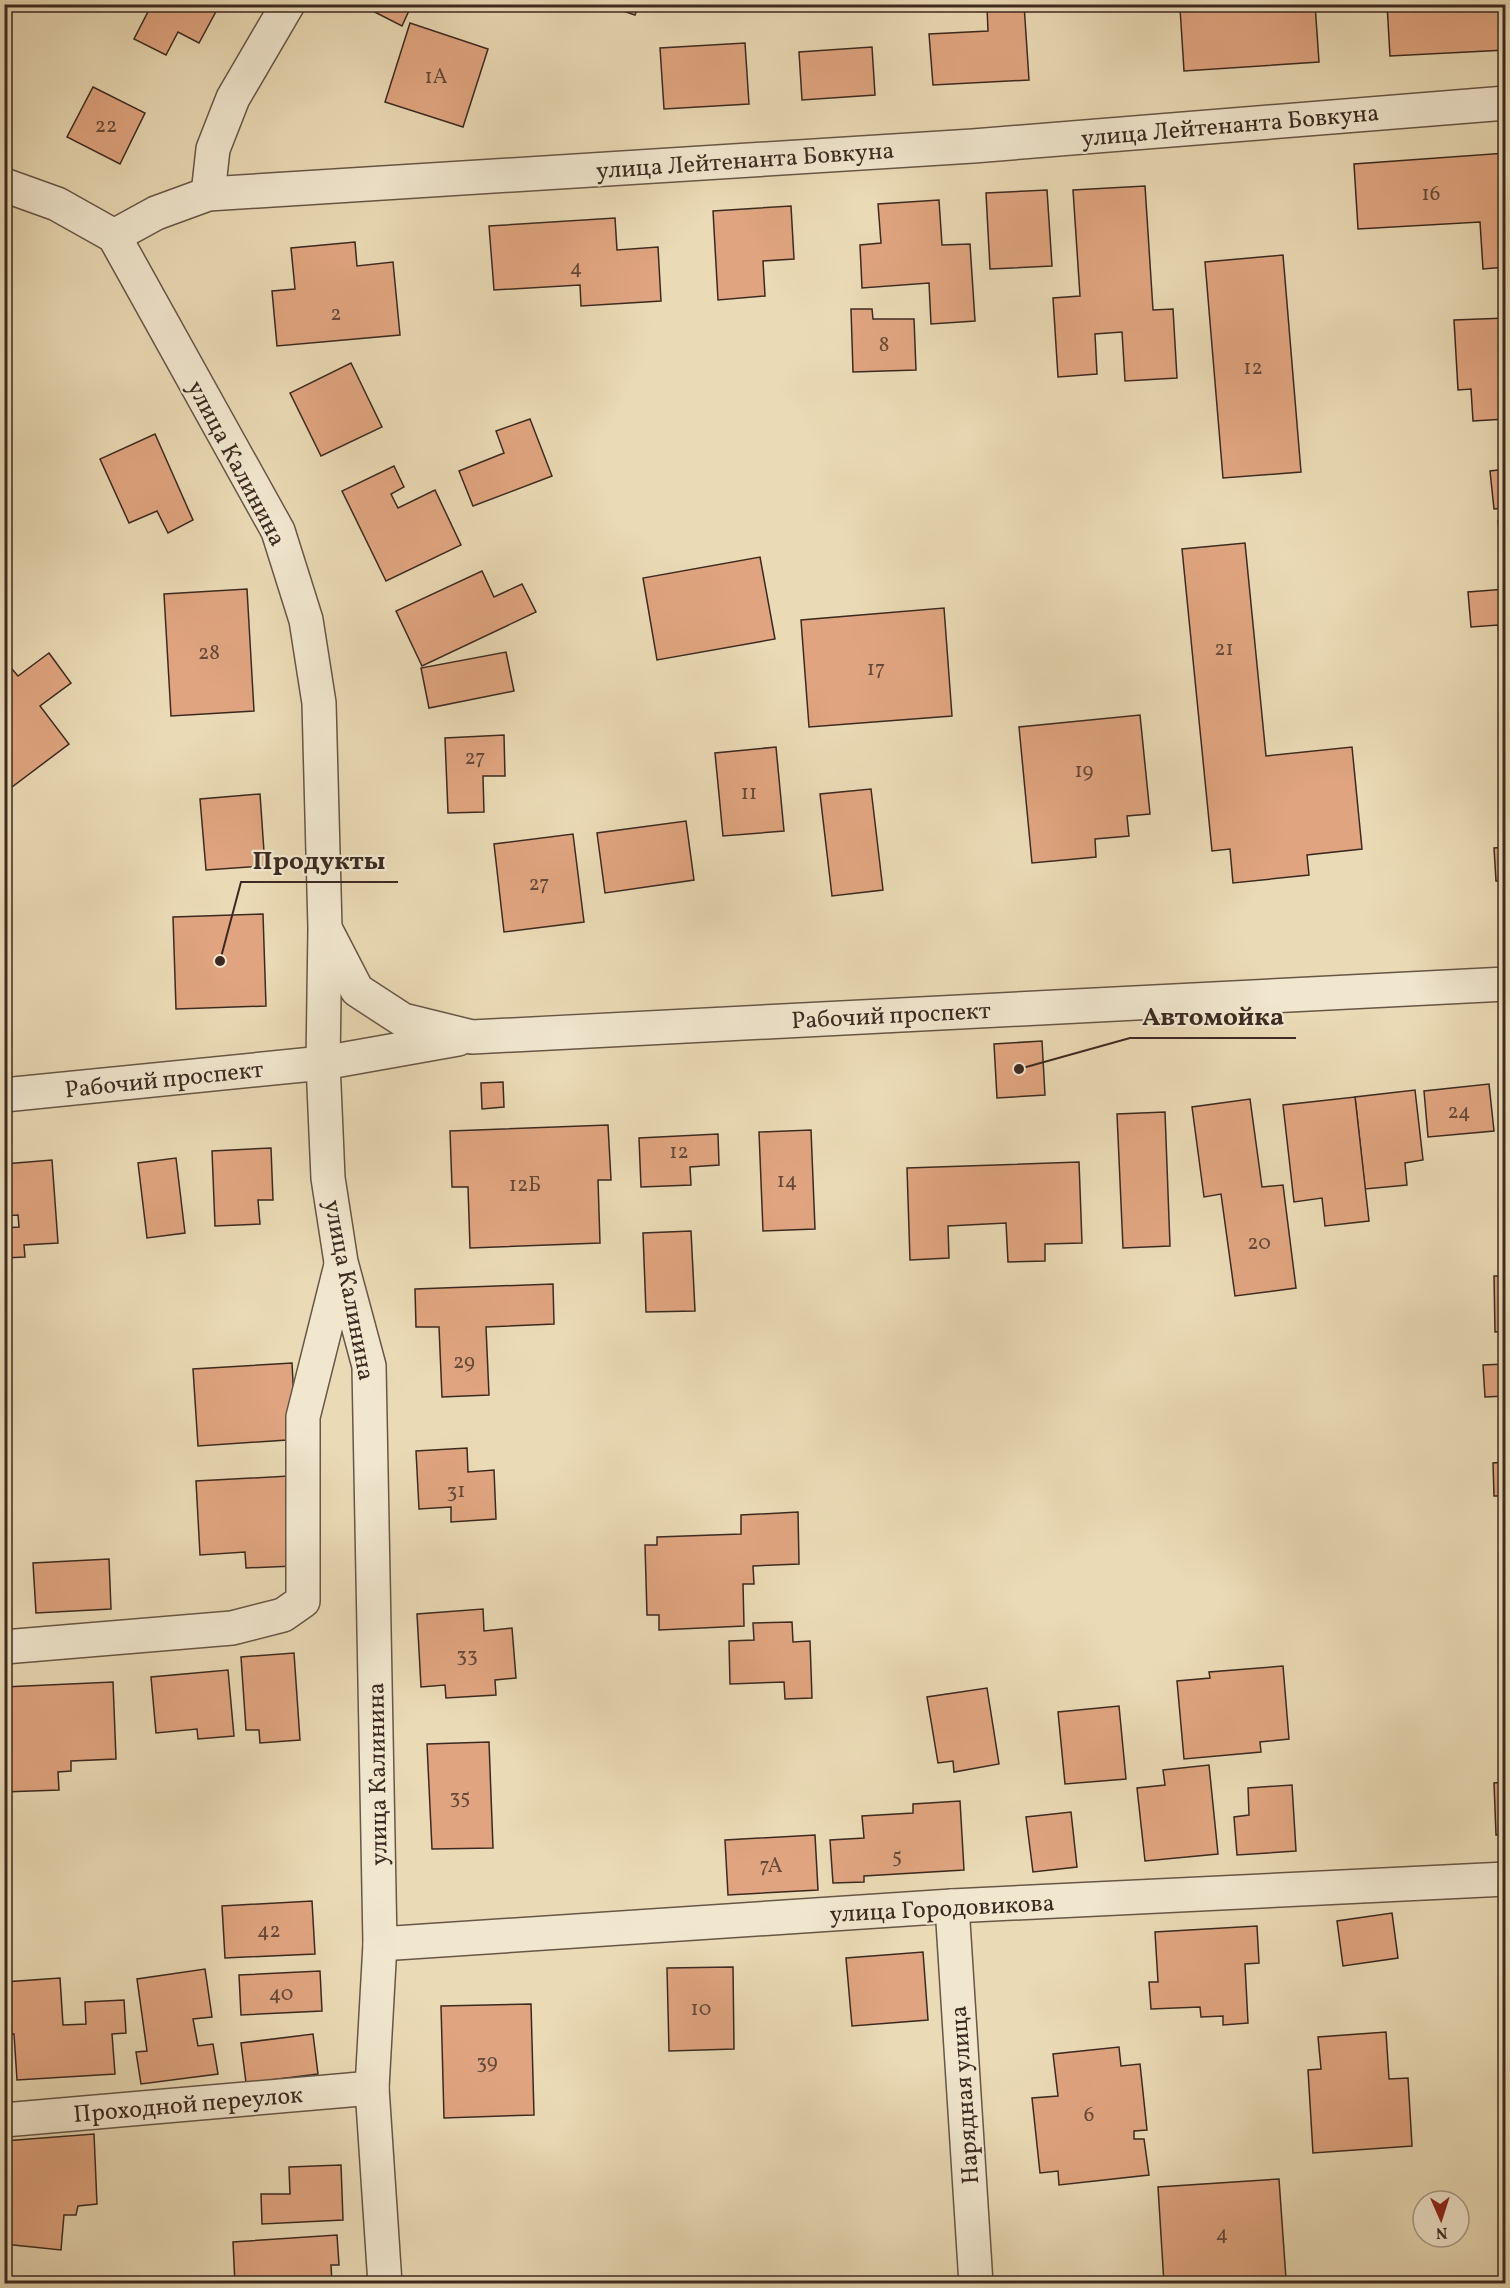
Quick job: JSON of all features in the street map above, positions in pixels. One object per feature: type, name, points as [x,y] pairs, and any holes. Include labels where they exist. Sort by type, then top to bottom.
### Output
[{"type":"street","points":[[208,194],[213,149],[233,98],[288,4]]},
{"type":"street","name":"улица Лейтенанта Бовкуна","points":[[114,236],[156,213],[208,194],[973,146],[1506,103]]},
{"type":"street","points":[[4,185],[57,204],[114,236]]},
{"type":"street","name":"улица Калинина","points":[[114,236],[278,531],[306,620],[319,703],[325,928],[322,1063],[328,1178],[341,1262],[369,1366],[380,1944],[372,2088],[385,2283]]},
{"type":"street","name":"Рабочий проспект","points":[[325,928],[357,990],[403,1020],[472,1037]]},
{"type":"street","name":"Рабочий проспект","points":[[4,1095],[322,1063],[472,1037],[1506,984]]},
{"type":"street","points":[[4,1647],[232,1628],[283,1615],[303,1601],[303,1418],[341,1262]]},
{"type":"street","name":"улица Городовикова","points":[[380,1944],[952,1906],[1506,1879]]},
{"type":"street","name":"Нарядная улица","points":[[952,1906],[976,2283]]},
{"type":"street","name":"Проходной переулок","points":[[4,2120],[372,2088]]},
{"type":"building","points":[[152,4],[220,4],[199,43],[178,32],[166,55],[134,39]]},
{"type":"building","points":[[359,4],[412,4],[402,26]]},
{"type":"building","points":[[602,4],[639,4],[635,15]]},
{"type":"building","points":[[1024,4],[1029,80],[933,85],[929,34],[988,31],[987,7]]},
{"type":"building","points":[[1232,4],[1315,4],[1319,62],[1184,71],[1180,8]]},
{"type":"building","points":[[1387,4],[1436,4],[1436,11],[1454,10],[1454,4],[1506,4],[1506,50],[1390,56]]},
{"type":"building","points":[[410,23],[488,49],[463,127],[385,102]]},
{"type":"building","points":[[745,43],[749,104],[664,109],[660,48]]},
{"type":"building","points":[[872,47],[875,95],[802,100],[799,52]]},
{"type":"building","points":[[93,87],[145,113],[120,164],[67,137]]},
{"type":"building","points":[[1506,153],[1506,267],[1483,269],[1480,222],[1358,229],[1354,164]]},
{"type":"building","points":[[1145,186],[1153,310],[1173,309],[1177,378],[1125,381],[1122,332],[1095,334],[1097,374],[1058,377],[1053,298],[1080,296],[1073,190]]},
{"type":"building","points":[[1047,190],[1052,266],[990,269],[986,193]]},
{"type":"building","points":[[939,200],[942,245],[970,244],[975,321],[931,324],[929,283],[862,288],[860,245],[881,243],[878,204]]},
{"type":"building","points":[[791,206],[794,259],[763,261],[765,296],[718,300],[713,211]]},
{"type":"building","points":[[615,218],[617,250],[658,247],[661,301],[581,306],[580,285],[494,290],[489,226]]},
{"type":"building","points":[[355,242],[357,266],[393,262],[400,335],[277,346],[272,291],[295,289],[291,248]]},
{"type":"building","points":[[1283,255],[1301,472],[1223,478],[1205,262]]},
{"type":"building","points":[[851,309],[872,309],[873,319],[914,319],[916,370],[853,372]]},
{"type":"building","points":[[1506,318],[1506,419],[1473,421],[1471,389],[1458,390],[1454,320]]},
{"type":"building","points":[[351,363],[382,427],[321,456],[290,393]]},
{"type":"building","points":[[530,419],[552,476],[473,506],[459,471],[504,453],[496,431]]},
{"type":"building","points":[[155,434],[193,520],[168,533],[157,511],[129,523],[100,459]]},
{"type":"building","points":[[394,466],[404,487],[391,494],[398,508],[435,490],[461,545],[386,581],[342,491]]},
{"type":"building","points":[[1506,469],[1506,508],[1494,509],[1490,471]]},
{"type":"building","points":[[1506,520],[1506,556],[1502,556],[1498,521]]},
{"type":"building","points":[[1245,543],[1266,756],[1352,747],[1362,849],[1307,855],[1309,875],[1233,883],[1230,849],[1212,851],[1182,549]]},
{"type":"building","points":[[760,557],[775,639],[657,660],[643,578]]},
{"type":"building","points":[[482,571],[494,597],[522,584],[536,612],[422,666],[396,611]]},
{"type":"building","points":[[247,589],[254,711],[171,716],[164,594]]},
{"type":"building","points":[[1506,589],[1506,683],[1503,683],[1498,625],[1471,627],[1468,592]]},
{"type":"building","points":[[944,608],[952,716],[809,727],[801,620]]},
{"type":"building","points":[[506,652],[514,691],[429,708],[421,668]]},
{"type":"building","points":[[49,653],[71,683],[40,706],[69,744],[8,790],[4,786],[4,675],[12,669],[18,676]]},
{"type":"building","points":[[1140,715],[1150,814],[1127,816],[1129,836],[1095,839],[1096,857],[1032,863],[1019,727]]},
{"type":"building","points":[[504,735],[505,776],[483,776],[484,812],[448,813],[445,738]]},
{"type":"building","points":[[776,747],[784,831],[723,836],[715,753]]},
{"type":"building","points":[[871,789],[883,890],[832,896],[820,794]]},
{"type":"building","points":[[1499,790],[1506,790],[1506,837],[1502,838]]},
{"type":"building","points":[[260,794],[265,866],[206,870],[200,799]]},
{"type":"building","points":[[686,821],[694,880],[605,893],[597,833]]},
{"type":"building","points":[[573,834],[584,922],[504,932],[494,844]]},
{"type":"building","points":[[1506,847],[1506,881],[1496,881],[1494,848]]},
{"type":"building","points":[[263,914],[266,1006],[176,1009],[173,917]]},
{"type":"building","points":[[1042,1041],[1045,1095],[997,1098],[994,1044]]},
{"type":"building","points":[[503,1082],[504,1107],[482,1109],[481,1083]]},
{"type":"building","points":[[1489,1084],[1494,1131],[1428,1137],[1424,1091]]},
{"type":"building","points":[[1415,1090],[1423,1160],[1405,1163],[1407,1185],[1365,1189],[1355,1097]]},
{"type":"building","points":[[1355,1097],[1369,1221],[1325,1226],[1322,1198],[1294,1202],[1283,1105]]},
{"type":"building","points":[[1250,1099],[1262,1187],[1283,1185],[1296,1288],[1235,1296],[1221,1194],[1204,1197],[1192,1107]]},
{"type":"building","points":[[1165,1112],[1170,1246],[1123,1248],[1117,1114]]},
{"type":"building","points":[[608,1125],[611,1180],[598,1180],[600,1243],[470,1248],[468,1187],[452,1187],[450,1131]]},
{"type":"building","points":[[811,1130],[815,1229],[763,1231],[759,1132]]},
{"type":"building","points":[[718,1134],[719,1165],[690,1167],[691,1185],[641,1187],[639,1138]]},
{"type":"building","points":[[271,1148],[273,1200],[258,1200],[260,1224],[215,1226],[212,1151]]},
{"type":"building","points":[[176,1158],[185,1233],[147,1238],[138,1163]]},
{"type":"building","points":[[52,1160],[58,1243],[24,1245],[25,1257],[4,1258],[4,1228],[19,1227],[18,1215],[4,1216],[4,1164]]},
{"type":"building","points":[[1079,1162],[1082,1243],[1045,1244],[1045,1261],[1008,1262],[1006,1223],[948,1226],[949,1258],[910,1260],[907,1168]]},
{"type":"building","points":[[691,1231],[695,1311],[646,1312],[643,1233]]},
{"type":"building","points":[[1494,1276],[1506,1276],[1506,1331],[1495,1332]]},
{"type":"building","points":[[553,1284],[554,1324],[486,1327],[489,1395],[442,1397],[439,1327],[416,1327],[415,1289]]},
{"type":"building","points":[[292,1363],[295,1421],[286,1421],[287,1440],[198,1446],[193,1369]]},
{"type":"building","points":[[1506,1364],[1506,1396],[1485,1397],[1483,1365]]},
{"type":"building","points":[[467,1448],[468,1472],[494,1470],[496,1519],[451,1522],[451,1507],[419,1509],[416,1451]]},
{"type":"building","points":[[1506,1462],[1506,1496],[1494,1496],[1493,1463]]},
{"type":"building","points":[[289,1476],[294,1566],[246,1568],[245,1552],[200,1555],[196,1481]]},
{"type":"building","points":[[798,1512],[799,1564],[753,1566],[754,1584],[743,1584],[744,1626],[659,1630],[659,1615],[647,1615],[645,1545],[657,1545],[657,1537],[741,1534],[741,1515]]},
{"type":"building","points":[[109,1559],[111,1609],[36,1613],[33,1563]]},
{"type":"building","points":[[483,1609],[484,1631],[512,1628],[516,1678],[495,1680],[496,1695],[446,1698],[445,1685],[421,1687],[417,1614]]},
{"type":"building","points":[[792,1622],[793,1642],[810,1641],[812,1698],[785,1699],[784,1682],[730,1684],[729,1641],[754,1640],[753,1623]]},
{"type":"building","points":[[294,1653],[300,1740],[260,1743],[259,1730],[246,1730],[241,1657]]},
{"type":"building","points":[[1283,1666],[1289,1739],[1260,1742],[1261,1752],[1184,1759],[1177,1681],[1210,1678],[1209,1672]]},
{"type":"building","points":[[228,1670],[234,1736],[198,1739],[197,1729],[156,1733],[151,1677]]},
{"type":"building","points":[[113,1682],[116,1759],[71,1761],[71,1771],[58,1772],[59,1790],[4,1792],[4,1741],[10,1741],[9,1713],[4,1714],[4,1687]]},
{"type":"building","points":[[987,1688],[999,1764],[954,1772],[953,1761],[938,1763],[927,1697]]},
{"type":"building","points":[[1119,1706],[1126,1779],[1065,1784],[1058,1712]]},
{"type":"building","points":[[489,1742],[493,1848],[432,1849],[427,1744]]},
{"type":"building","points":[[1209,1765],[1218,1854],[1145,1861],[1137,1788],[1165,1785],[1163,1770]]},
{"type":"building","points":[[1506,1782],[1506,1834],[1496,1835],[1494,1783]]},
{"type":"building","points":[[1292,1785],[1296,1851],[1237,1855],[1234,1817],[1249,1815],[1248,1788]]},
{"type":"building","points":[[960,1801],[964,1870],[864,1876],[864,1882],[833,1883],[830,1840],[864,1838],[862,1816],[913,1813],[913,1804]]},
{"type":"building","points":[[1071,1812],[1077,1867],[1033,1872],[1026,1817]]},
{"type":"building","points":[[815,1835],[818,1890],[728,1895],[725,1840]]},
{"type":"building","points":[[312,1901],[315,1954],[225,1958],[222,1906]]},
{"type":"building","points":[[1392,1913],[1398,1958],[1343,1966],[1337,1921]]},
{"type":"building","points":[[1257,1926],[1259,1963],[1245,1964],[1248,2023],[1223,2025],[1223,2016],[1201,2017],[1200,2007],[1151,2009],[1149,1982],[1158,1982],[1155,1932]]},
{"type":"building","points":[[923,1952],[928,2020],[852,2026],[846,1958]]},
{"type":"building","points":[[733,1967],[734,2049],[669,2051],[667,1968]]},
{"type":"building","points":[[205,1969],[212,2017],[193,2019],[198,2046],[213,2044],[218,2074],[141,2084],[136,2052],[147,2051],[137,1979]]},
{"type":"building","points":[[320,1971],[322,2011],[241,2015],[239,1975]]},
{"type":"building","points":[[60,1978],[63,2025],[86,2024],[85,2002],[124,2000],[126,2033],[112,2034],[115,2074],[17,2080],[14,2034],[6,2034],[4,1982]]},
{"type":"building","points":[[531,2004],[534,2115],[444,2118],[441,2006]]},
{"type":"building","points":[[1386,2032],[1389,2079],[1408,2078],[1412,2146],[1313,2153],[1308,2070],[1321,2069],[1318,2037]]},
{"type":"building","points":[[313,2034],[318,2074],[246,2083],[241,2043]]},
{"type":"building","points":[[1119,2047],[1121,2066],[1140,2064],[1147,2130],[1134,2131],[1134,2139],[1144,2139],[1149,2175],[1059,2185],[1058,2171],[1040,2173],[1032,2098],[1058,2096],[1053,2054]]},
{"type":"building","points":[[94,2134],[97,2204],[78,2206],[76,2215],[64,2215],[61,2250],[4,2244],[4,2141]]},
{"type":"building","points":[[341,2165],[343,2220],[262,2224],[261,2194],[290,2194],[289,2167]]},
{"type":"building","points":[[1279,2179],[1286,2279],[1239,2284],[1164,2284],[1158,2187]]},
{"type":"building","points":[[337,2235],[339,2265],[331,2265],[332,2284],[235,2284],[233,2242]]},
{"type":"place","name":"Продукты","points":[[220,961]]},
{"type":"place","name":"Автомойка","points":[[1019,1069]]}]
